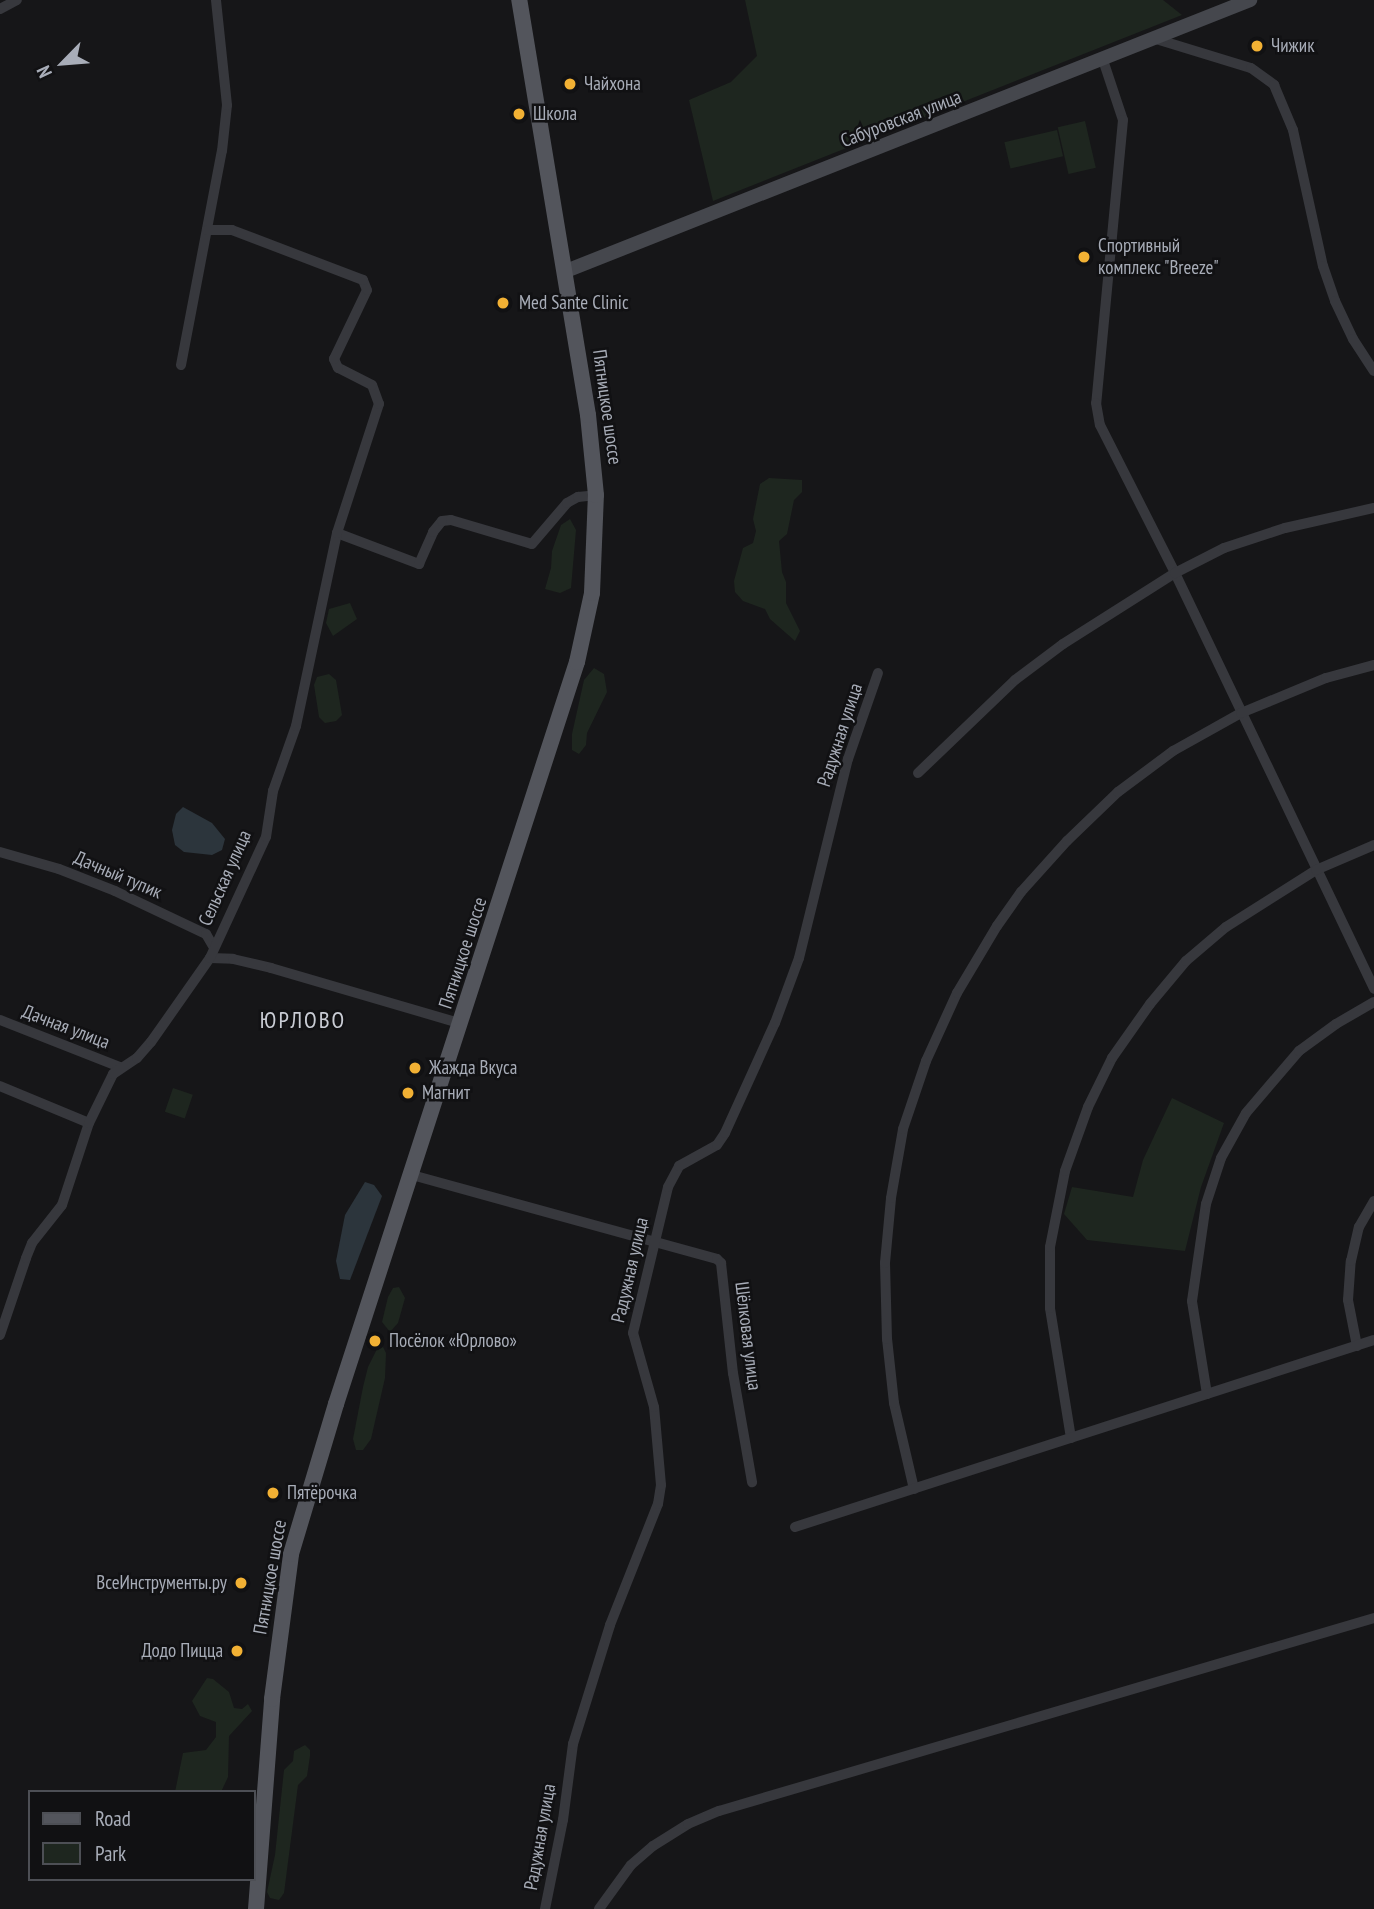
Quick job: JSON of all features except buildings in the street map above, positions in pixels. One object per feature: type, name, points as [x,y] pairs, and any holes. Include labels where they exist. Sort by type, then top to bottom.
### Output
[{"type":"main road","name":"Пятницкое шоссе","points":[[256,1909],[272,1699],[291,1554],[336,1405],[578,662],[592,593],[596,495],[588,415],[519,0]]},
{"type":"street","points":[[0,9],[17,0]]},
{"type":"street","points":[[181,365],[222,151],[227,105],[216,0]]},
{"type":"street","name":"Сабуровская улица","points":[[566,271],[1250,0]]},
{"type":"street","points":[[1156,39],[1251,68],[1274,85],[1293,130],[1323,266],[1331,289],[1353,339],[1374,371]]},
{"type":"street","points":[[1103,60],[1123,120],[1096,403],[1100,425],[1175,573],[1374,989]]},
{"type":"street","name":"Сельская улица","points":[[0,1335],[32,1243],[62,1205],[89,1123],[113,1074],[120,1067],[138,1058],[209,958],[266,838],[273,791],[296,726],[337,533],[379,404],[372,385],[338,368],[334,359],[368,290],[363,280],[232,230],[207,230]]},
{"type":"street","points":[[337,533],[419,564],[433,532],[442,521],[451,520],[532,544],[567,503],[578,496],[596,495]]},
{"type":"street","points":[[918,773],[1015,680],[1074,637],[1175,573],[1224,548],[1285,528],[1374,508]]},
{"type":"street","points":[[915,1489],[894,1403],[887,1339],[885,1263],[891,1198],[902,1129],[926,1061],[957,993],[1021,892],[1067,841],[1118,792],[1173,751],[1241,713],[1326,678],[1374,665]]},
{"type":"street","name":"Радужная улица","points":[[545,1909],[564,1820],[573,1744],[610,1625],[658,1504],[661,1485],[654,1407],[646,1374],[634,1344],[633,1332],[672,1176],[679,1166],[717,1145],[775,1023],[799,958],[848,759],[878,673]]},
{"type":"street","points":[[1071,1438],[1051,1308],[1050,1247],[1065,1171],[1088,1107],[1112,1058],[1150,1004],[1186,961],[1226,927],[1316,870],[1374,845]]},
{"type":"street","name":"Дачный тупик","points":[[0,852],[59,869],[115,891],[206,934],[213,946]]},
{"type":"street","points":[[209,958],[233,959],[271,968],[462,1024]]},
{"type":"street","points":[[1208,1394],[1192,1301],[1206,1204],[1222,1158],[1246,1113],[1292,1059],[1336,1024],[1374,1002]]},
{"type":"street","name":"Дачная улица","points":[[0,1020],[120,1067]]},
{"type":"street","points":[[0,1086],[89,1123]]},
{"type":"street","points":[[412,1175],[656,1240]]},
{"type":"street","points":[[1357,1346],[1348,1300],[1351,1261],[1359,1227],[1374,1201]]},
{"type":"street","name":"Шёлковая улица","points":[[656,1240],[713,1256],[721,1263],[733,1373],[752,1482]]},
{"type":"street","points":[[795,1527],[1374,1340]]},
{"type":"street","points":[[599,1909],[631,1865],[653,1846],[688,1824],[719,1811],[1374,1618]]},
{"type":"green space","points":[[745,0],[1163,0],[1182,15],[713,201],[689,100],[731,82],[757,56]]},
{"type":"green space","points":[[1085,121],[1096,168],[1069,174],[1058,127]]},
{"type":"green space","points":[[1057,130],[1063,156],[1010,168],[1004,142]]},
{"type":"green space","points":[[769,478],[802,480],[802,492],[794,500],[787,534],[779,541],[782,572],[786,582],[786,603],[800,631],[795,641],[770,619],[765,609],[743,601],[735,592],[734,581],[743,548],[753,543],[756,531],[753,519],[760,484]]},
{"type":"green space","points":[[570,519],[576,530],[571,588],[560,593],[545,589],[552,551],[561,525]]},
{"type":"green space","points":[[350,603],[357,619],[333,636],[326,623],[329,609]]},
{"type":"green space","points":[[594,668],[604,674],[607,692],[587,733],[586,745],[579,754],[572,750],[572,734],[584,680]]},
{"type":"green space","points":[[329,674],[336,680],[342,715],[336,721],[325,723],[319,717],[314,685],[317,677]]},
{"type":"green space","points":[[173,1088],[193,1095],[185,1118],[165,1112]]},
{"type":"green space","points":[[1172,1098],[1224,1123],[1201,1187],[1185,1251],[1087,1240],[1064,1214],[1072,1187],[1133,1197],[1143,1160]]},
{"type":"green space","points":[[399,1287],[405,1298],[398,1323],[390,1332],[382,1322],[388,1297],[393,1288]]},
{"type":"green space","points":[[383,1347],[386,1353],[385,1378],[371,1439],[363,1450],[356,1450],[353,1439],[368,1367],[377,1349]]},
{"type":"green space","points":[[207,1678],[213,1679],[229,1692],[234,1708],[242,1709],[248,1704],[252,1711],[229,1736],[228,1777],[222,1790],[175,1790],[183,1753],[206,1750],[216,1737],[216,1722],[200,1716],[192,1701]]},
{"type":"green space","points":[[305,1745],[310,1750],[307,1776],[298,1785],[284,1893],[279,1900],[270,1898],[267,1892],[275,1855],[284,1770],[293,1761],[294,1751]]},
{"type":"shaded area","points":[[183,807],[212,823],[225,839],[222,850],[212,855],[184,852],[175,845],[172,830],[176,814]]},
{"type":"shaded area","points":[[365,1182],[374,1185],[382,1196],[350,1280],[340,1279],[336,1261],[345,1215]]},
{"type":"place","name":"Чижик","points":[[1257,46]]},
{"type":"place","name":"Чайхона","points":[[570,84]]},
{"type":"place","name":"Школа","points":[[519,114]]},
{"type":"place","name":"Спортивный комплекс \"Breeze\"","points":[[1084,257]]},
{"type":"place","name":"Med Sante Clinic","points":[[503,303]]},
{"type":"place","name":"Жажда Вкуса","points":[[415,1068]]},
{"type":"place","name":"Магнит","points":[[408,1093]]},
{"type":"place","name":"Посёлок «Юрлово»","points":[[375,1341]]},
{"type":"place","name":"Пятёрочка","points":[[273,1493]]},
{"type":"place","name":"ВсеИнструменты.ру","points":[[241,1583]]},
{"type":"place","name":"Додо Пицца","points":[[237,1651]]},
{"type":"district","name":"ЮРЛОВО","points":[[303,1020]]}]
